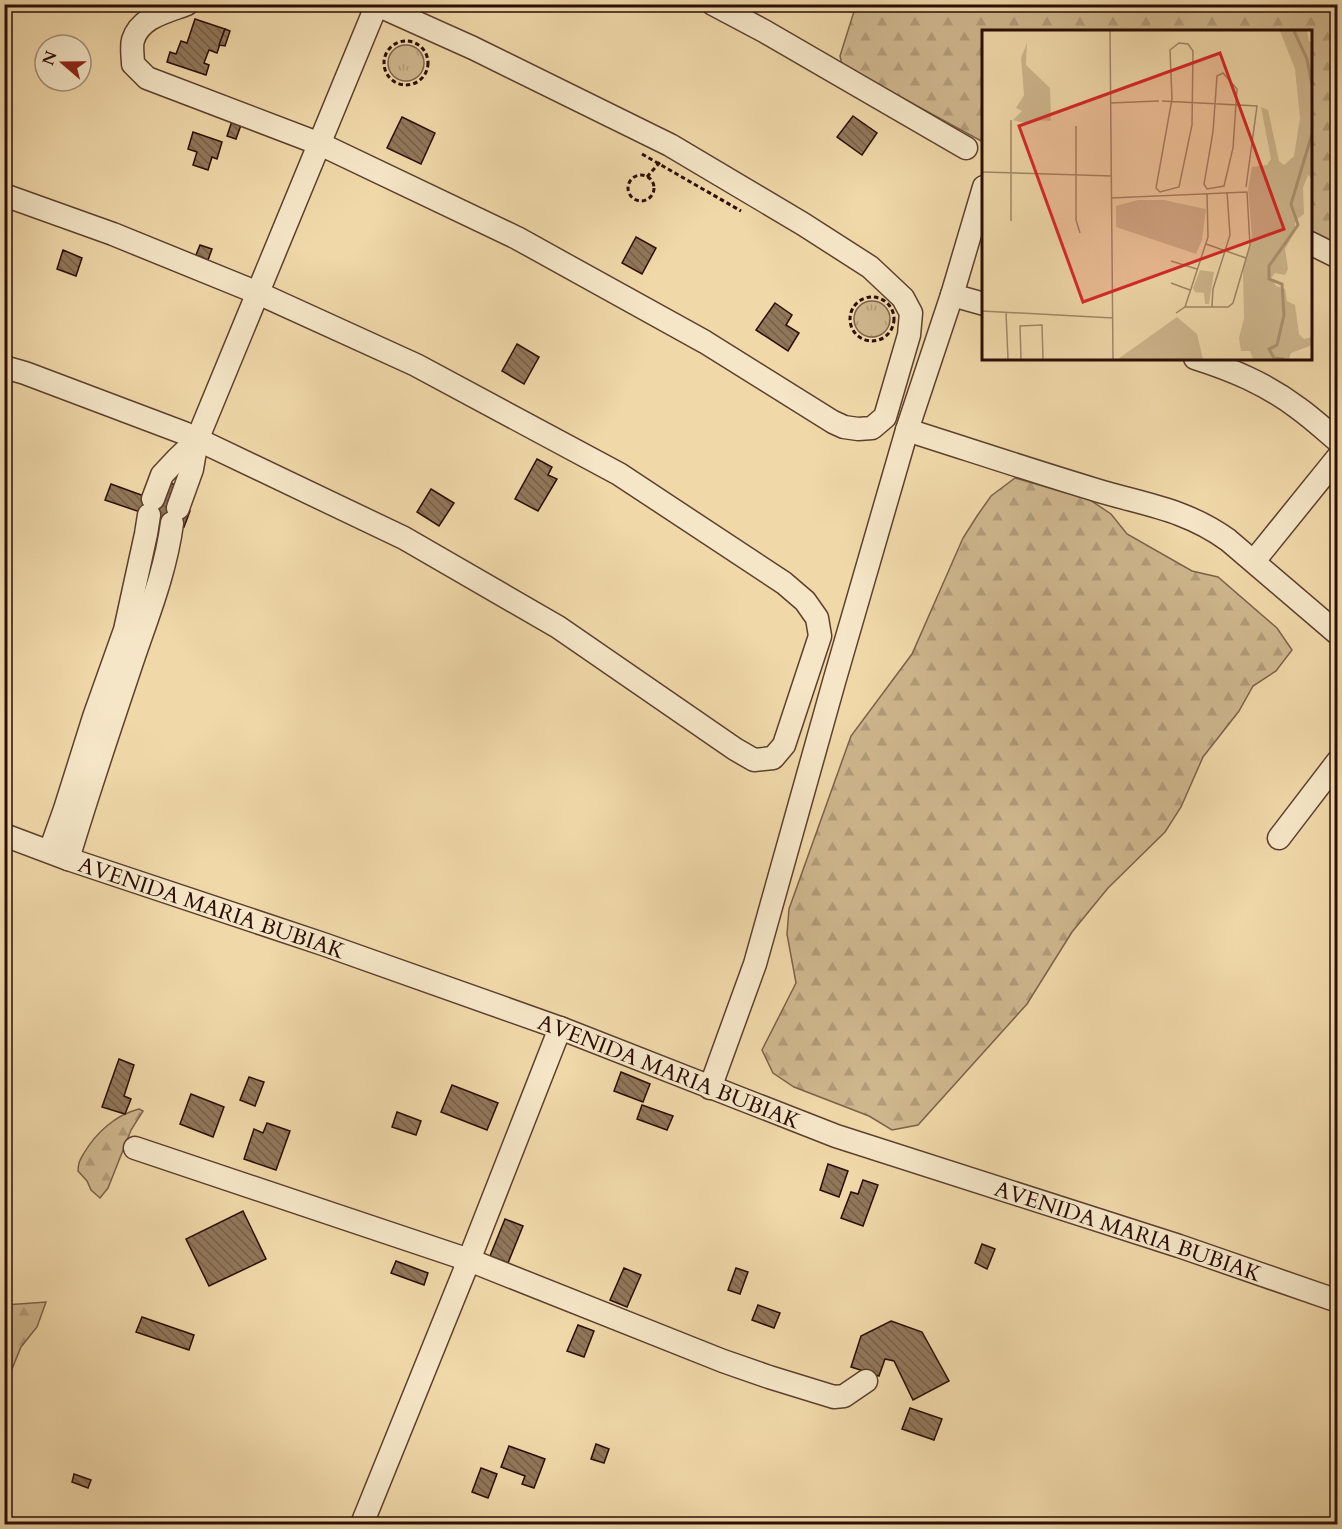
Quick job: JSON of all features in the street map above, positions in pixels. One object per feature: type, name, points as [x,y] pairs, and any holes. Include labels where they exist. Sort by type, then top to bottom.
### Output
[{"type":"street","points":[[59,855],[113,718],[156,592],[173,524],[192,469],[197,440],[320,144],[376,5],[473,48],[670,145],[803,224],[870,267],[903,298],[911,313],[909,335],[885,417],[872,428],[844,427],[705,342],[517,238],[320,144],[147,78],[133,64],[132,42],[140,26],[154,17],[187,4]]},
{"type":"street","points":[[713,4],[966,148]]},
{"type":"street","points":[[710,1088],[755,964],[907,430],[952,295],[982,194]]},
{"type":"street","points":[[4,195],[113,234],[258,293],[416,365],[609,468],[784,583],[805,601],[817,618],[820,636],[784,745],[773,758],[754,760],[558,627],[404,538],[197,440],[25,373],[4,368]]},
{"type":"street","points":[[1312,244],[1338,257]]},
{"type":"street","points":[[952,295],[982,303]]},
{"type":"street","points":[[1201,360],[1231,370],[1266,387],[1299,408],[1338,441]]},
{"type":"street","points":[[907,430],[1098,491],[1179,513],[1211,527],[1338,634]]},
{"type":"street","points":[[59,855],[65,809],[124,630],[150,516],[162,475],[197,440]]},
{"type":"street","points":[[1254,561],[1338,458]]},
{"type":"street","points":[[150,516],[152,532],[158,533],[173,524]]},
{"type":"street","points":[[1280,838],[1338,761]]},
{"type":"street","name":"AVENIDA MARIA BUBIAK","points":[[4,835],[323,944],[560,1029],[836,1136],[1179,1246],[1338,1301]]},
{"type":"street","points":[[362,1524],[560,1029]]},
{"type":"street","points":[[135,1148],[469,1260],[723,1361],[769,1377],[834,1397],[844,1396],[866,1381]]},
{"type":"path","points":[[422,49],[426,55],[427,67],[422,78],[410,85],[396,83],[390,79],[386,73],[384,59],[391,47],[404,41],[411,42],[422,49],[428,49]]},
{"type":"path","points":[[638,152],[748,215]]},
{"type":"path","points":[[647,177],[658,163]]},
{"type":"path","points":[[636,176],[647,177],[652,181],[653,192],[645,200],[634,199],[628,189],[629,184],[636,176]]},
{"type":"path","points":[[872,290],[877,297],[889,304],[894,323],[883,338],[869,340],[862,338],[853,328],[851,315],[858,303],[870,297],[877,297]]},
{"type":"green space","points":[[856,5],[1337,5],[1337,247],[1312,234],[1312,30],[982,30],[982,141],[842,65],[840,56]]},
{"type":"green space","points":[[406,45],[419,50],[424,63],[419,76],[406,81],[393,76],[388,63],[393,50]]},
{"type":"green space","points":[[872,301],[885,306],[890,319],[885,332],[872,337],[859,332],[854,319],[859,306]]},
{"type":"green space","points":[[1015,478],[1090,500],[1111,514],[1127,534],[1192,571],[1218,577],[1277,628],[1292,650],[1276,671],[1253,686],[1239,711],[1203,757],[1181,807],[1165,832],[1108,888],[1072,932],[1027,1004],[918,1125],[892,1130],[869,1116],[794,1087],[773,1073],[762,1050],[796,983],[787,934],[789,909],[851,736],[912,654],[963,538],[991,496]]},
{"type":"green space","points":[[139,1109],[143,1111],[131,1130],[108,1188],[100,1198],[91,1190],[78,1171],[80,1160],[94,1139],[107,1126],[114,1120]]},
{"type":"green space","points":[[46,1302],[37,1327],[21,1347],[5,1386],[5,1305]]},
{"type":"building","points":[[195,19],[225,29],[217,53],[209,50],[204,63],[209,65],[206,75],[167,62],[170,52],[176,54],[181,41],[187,43]]},
{"type":"building","points":[[225,29],[230,31],[225,46],[219,45]]},
{"type":"building","points":[[853,116],[877,133],[862,155],[837,137]]},
{"type":"building","points":[[402,117],[435,133],[421,164],[387,148]]},
{"type":"building","points":[[232,121],[241,125],[236,139],[227,136]]},
{"type":"building","points":[[193,132],[222,142],[217,159],[212,157],[208,170],[193,165],[197,152],[188,149]]},
{"type":"building","points":[[636,237],[656,248],[642,274],[622,263]]},
{"type":"building","points":[[200,245],[212,249],[208,260],[196,255]]},
{"type":"building","points":[[63,250],[82,258],[76,276],[57,269]]},
{"type":"building","points":[[775,303],[792,315],[786,325],[799,333],[788,351],[756,330]]},
{"type":"building","points":[[517,344],[539,357],[524,384],[502,371]]},
{"type":"building","points":[[537,459],[552,467],[548,475],[557,479],[538,511],[515,499]]},
{"type":"building","points":[[162,480],[176,485],[178,508],[190,511],[184,527],[105,500],[111,484],[155,500]]},
{"type":"building","points":[[431,489],[454,503],[439,526],[417,512]]},
{"type":"building","points":[[119,1059],[134,1065],[124,1096],[131,1099],[125,1114],[102,1107]]},
{"type":"building","points":[[621,1072],[650,1084],[643,1102],[614,1091]]},
{"type":"building","points":[[249,1077],[264,1082],[255,1106],[240,1100]]},
{"type":"building","points":[[452,1085],[498,1103],[487,1130],[441,1112]]},
{"type":"building","points":[[191,1094],[224,1107],[213,1137],[180,1124]]},
{"type":"building","points":[[642,1105],[673,1116],[667,1130],[637,1119]]},
{"type":"building","points":[[397,1112],[421,1121],[416,1135],[392,1127]]},
{"type":"building","points":[[267,1123],[290,1131],[276,1170],[244,1159],[254,1129],[263,1133]]},
{"type":"building","points":[[828,1164],[848,1171],[839,1197],[820,1190]]},
{"type":"building","points":[[863,1180],[878,1185],[863,1226],[841,1218],[851,1192],[858,1194]]},
{"type":"building","points":[[243,1211],[266,1259],[209,1286],[186,1239]]},
{"type":"building","points":[[505,1219],[523,1226],[508,1263],[490,1256]]},
{"type":"building","points":[[982,1244],[995,1249],[987,1269],[975,1263]]},
{"type":"building","points":[[396,1261],[428,1273],[424,1285],[391,1273]]},
{"type":"building","points":[[624,1268],[641,1275],[627,1307],[610,1300]]},
{"type":"building","points":[[736,1268],[748,1272],[740,1294],[728,1290]]},
{"type":"building","points":[[758,1305],[780,1313],[774,1328],[752,1320]]},
{"type":"building","points":[[142,1317],[194,1335],[189,1350],[136,1332]]},
{"type":"building","points":[[891,1321],[922,1332],[949,1381],[913,1400],[894,1361],[885,1359],[879,1376],[851,1367],[861,1336]]},
{"type":"building","points":[[578,1325],[594,1331],[584,1357],[567,1351]]},
{"type":"building","points":[[910,1408],[942,1419],[934,1440],[902,1429]]},
{"type":"building","points":[[596,1444],[609,1449],[604,1463],[591,1459]]},
{"type":"building","points":[[509,1446],[545,1459],[534,1488],[522,1484],[525,1476],[501,1467]]},
{"type":"building","points":[[481,1468],[497,1474],[488,1498],[472,1492]]},
{"type":"building","points":[[74,1474],[91,1480],[88,1488],[72,1482]]}]
